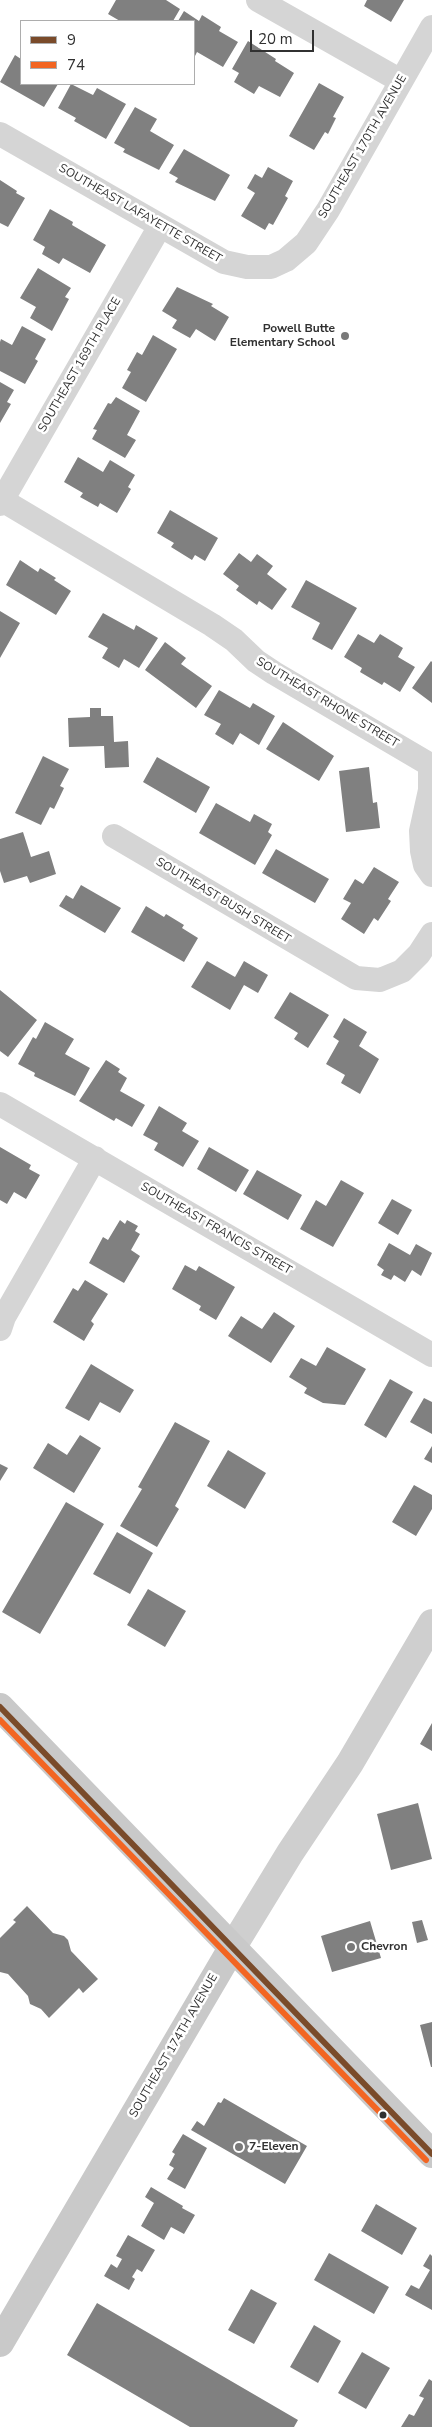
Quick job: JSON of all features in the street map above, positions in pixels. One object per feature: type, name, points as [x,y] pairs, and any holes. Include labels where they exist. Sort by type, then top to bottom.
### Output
[{"type":"main road","points":[[0,1707],[432,2154]]},
{"type":"main road","name":"SOUTHEAST 174TH AVENUE","points":[[0,2343],[232,1948]]},
{"type":"street","points":[[258,0],[401,81]]},
{"type":"street","name":"SOUTHEAST 170TH AVENUE","points":[[286,260],[306,243],[328,210],[432,27]]},
{"type":"street","name":"SOUTHEAST LAFAYETTE STREET","points":[[0,134],[224,262],[247,268],[271,267],[286,260]]},
{"type":"street","name":"SOUTHEAST 169TH PLACE","points":[[1,502],[160,226]]},
{"type":"street","name":"SOUTHEAST RHONE STREET","points":[[1,502],[212,625],[234,640],[256,661],[274,673],[426,763],[430,769],[430,790],[421,831],[422,851],[425,864],[432,875]]},
{"type":"street","name":"SOUTHEAST BUSH STREET","points":[[114,836],[356,978],[380,980],[402,971],[419,954],[432,934]]},
{"type":"street","name":"SOUTHEAST FRANCIS STREET","points":[[0,1104],[432,1355]]},
{"type":"street","points":[[0,1329],[4,1317],[95,1158]]},
{"type":"street","name":"SOUTHEAST 174TH AVENUE","points":[[232,1948],[290,1854],[350,1763],[432,1623]]},
{"type":"building","points":[[116,0],[166,0],[180,9],[174,20],[118,20],[108,14]]},
{"type":"building","points":[[367,0],[404,0],[391,22],[364,6]]},
{"type":"building","points":[[184,11],[199,21],[202,15],[221,27],[219,31],[238,42],[223,67],[197,52],[195,56],[195,20],[179,20]]},
{"type":"building","points":[[248,41],[294,73],[280,97],[259,86],[254,94],[234,82],[239,73],[232,69]]},
{"type":"building","points":[[15,55],[20,58],[20,85],[57,85],[44,107],[0,82]]},
{"type":"building","points":[[319,83],[344,97],[333,117],[336,118],[328,134],[325,132],[314,150],[289,136]]},
{"type":"building","points":[[70,85],[93,95],[97,88],[126,104],[106,139],[74,121],[76,118],[58,108]]},
{"type":"building","points":[[135,107],[157,119],[150,131],[174,145],[159,170],[123,152],[125,149],[114,143]]},
{"type":"building","points":[[184,149],[230,175],[215,201],[175,182],[178,178],[169,173]]},
{"type":"building","points":[[268,167],[293,181],[285,196],[288,198],[273,225],[269,223],[265,230],[241,216],[255,193],[247,188],[255,174],[262,178]]},
{"type":"building","points":[[0,180],[25,198],[8,227],[0,223]]},
{"type":"building","points":[[50,209],[73,222],[72,225],[106,245],[90,273],[63,258],[59,264],[42,254],[45,247],[33,240]]},
{"type":"building","points":[[38,268],[71,288],[65,297],[69,299],[52,331],[30,318],[36,307],[20,298]]},
{"type":"building","points":[[177,287],[213,304],[211,306],[229,317],[215,341],[196,329],[190,338],[172,328],[177,320],[162,311]]},
{"type":"building","points":[[22,326],[46,339],[35,359],[38,361],[25,384],[0,371],[1,339],[12,345]]},
{"type":"building","points":[[153,335],[177,349],[146,402],[122,388],[131,372],[127,370],[137,352],[142,355]]},
{"type":"building","points":[[0,382],[14,390],[7,402],[11,404],[0,423]]},
{"type":"building","points":[[116,397],[140,411],[127,435],[136,440],[125,458],[92,439],[97,430],[93,429],[108,403],[111,404]]},
{"type":"building","points":[[78,457],[103,472],[110,460],[135,475],[128,487],[131,489],[117,513],[100,503],[98,507],[80,497],[83,493],[64,482]]},
{"type":"building","points":[[170,510],[218,538],[205,561],[195,555],[192,560],[171,547],[174,543],[157,533]]},
{"type":"building","points":[[239,553],[251,562],[257,554],[273,566],[267,574],[287,589],[272,610],[259,601],[257,605],[236,590],[239,586],[223,574]]},
{"type":"building","points":[[20,560],[38,572],[40,568],[56,578],[54,580],[71,591],[56,615],[6,585]]},
{"type":"building","points":[[306,580],[357,608],[332,650],[312,639],[320,623],[291,607]]},
{"type":"building","points":[[0,611],[20,623],[0,658]]},
{"type":"building","points":[[103,613],[134,630],[136,625],[158,638],[139,668],[124,659],[119,668],[102,658],[108,648],[88,637]]},
{"type":"building","points":[[358,634],[374,643],[380,634],[403,648],[398,657],[415,667],[400,692],[384,682],[382,685],[360,672],[362,668],[344,657]]},
{"type":"building","points":[[165,642],[186,658],[181,664],[212,686],[196,708],[145,670]]},
{"type":"building","points":[[432,662],[432,703],[412,688]]},
{"type":"building","points":[[219,690],[250,708],[253,703],[275,716],[259,745],[240,733],[233,745],[215,734],[221,724],[204,715]]},
{"type":"building","points":[[90,708],[101,708],[101,716],[113,716],[114,742],[128,741],[129,767],[105,768],[104,746],[69,747],[68,718],[90,717]]},
{"type":"building","points":[[283,722],[334,756],[319,781],[266,749]]},
{"type":"building","points":[[43,756],[69,769],[60,786],[64,788],[54,809],[50,807],[41,825],[15,813]]},
{"type":"building","points":[[157,757],[210,787],[196,813],[143,782]]},
{"type":"building","points":[[369,767],[373,803],[377,802],[380,828],[346,832],[339,771]]},
{"type":"building","points":[[216,803],[250,822],[254,814],[272,824],[268,832],[272,835],[255,865],[199,833]]},
{"type":"building","points":[[23,832],[31,857],[49,851],[56,874],[30,883],[27,876],[4,883],[0,871],[0,839]]},
{"type":"building","points":[[276,849],[329,879],[315,903],[262,873]]},
{"type":"building","points":[[374,867],[399,882],[388,899],[391,901],[378,921],[374,918],[364,934],[341,919],[351,903],[343,899],[355,879],[363,884]]},
{"type":"building","points":[[81,885],[121,908],[105,933],[59,906],[66,895],[73,899]]},
{"type":"building","points":[[146,906],[164,917],[166,914],[184,925],[182,928],[198,938],[184,962],[131,932]]},
{"type":"building","points":[[207,961],[235,977],[244,961],[268,975],[258,993],[244,985],[230,1010],[191,987]]},
{"type":"building","points":[[0,990],[37,1020],[8,1057],[0,1051]]},
{"type":"building","points":[[290,992],[329,1015],[308,1048],[294,1039],[298,1033],[274,1018]]},
{"type":"building","points":[[344,1018],[367,1032],[359,1046],[379,1059],[360,1094],[341,1083],[345,1075],[326,1064],[339,1041],[333,1037]]},
{"type":"building","points":[[45,1022],[74,1039],[65,1054],[90,1068],[75,1096],[34,1076],[35,1073],[18,1064],[33,1037],[36,1039]]},
{"type":"building","points":[[106,1060],[120,1069],[118,1072],[127,1078],[120,1091],[145,1105],[132,1127],[116,1118],[114,1121],[79,1101]]},
{"type":"building","points":[[159,1106],[187,1123],[182,1131],[199,1141],[183,1167],[154,1150],[158,1143],[143,1135]]},
{"type":"building","points":[[0,1147],[31,1165],[29,1169],[40,1175],[26,1199],[14,1192],[7,1204],[0,1200]]},
{"type":"building","points":[[209,1147],[249,1170],[236,1192],[197,1169]]},
{"type":"building","points":[[257,1170],[302,1195],[288,1220],[243,1194]]},
{"type":"building","points":[[341,1180],[364,1193],[333,1247],[300,1229],[316,1200],[326,1206]]},
{"type":"building","points":[[392,1199],[412,1210],[398,1235],[378,1223]]},
{"type":"building","points":[[120,1220],[125,1224],[127,1220],[138,1226],[135,1231],[140,1234],[131,1250],[140,1256],[124,1283],[89,1263],[103,1237],[108,1240]]},
{"type":"building","points":[[389,1243],[410,1255],[416,1244],[432,1253],[421,1276],[412,1270],[405,1282],[394,1275],[391,1280],[381,1275],[384,1270],[377,1265]]},
{"type":"building","points":[[185,1265],[196,1271],[199,1266],[235,1287],[216,1320],[199,1310],[201,1306],[172,1289]]},
{"type":"building","points":[[85,1280],[108,1294],[91,1321],[94,1324],[84,1341],[53,1322],[73,1288],[78,1291]]},
{"type":"building","points":[[274,1312],[295,1326],[271,1363],[228,1336],[241,1316],[262,1329]]},
{"type":"building","points":[[327,1347],[366,1369],[345,1405],[323,1403],[304,1393],[307,1388],[289,1377],[301,1358],[316,1366]]},
{"type":"building","points":[[91,1364],[134,1390],[120,1413],[100,1402],[89,1421],[65,1408]]},
{"type":"building","points":[[390,1379],[413,1392],[386,1438],[364,1425]]},
{"type":"building","points":[[424,1398],[432,1402],[432,1434],[410,1422]]},
{"type":"building","points":[[175,1422],[210,1441],[175,1506],[179,1509],[157,1547],[120,1526],[142,1489],[138,1487]]},
{"type":"building","points":[[80,1435],[101,1448],[74,1493],[33,1468],[48,1443],[67,1455]]},
{"type":"building","points":[[432,1446],[432,1463],[424,1459]]},
{"type":"building","points":[[228,1450],[266,1473],[245,1509],[207,1486]]},
{"type":"building","points":[[0,1464],[8,1468],[0,1481]]},
{"type":"building","points":[[414,1485],[432,1495],[432,1509],[416,1536],[392,1522]]},
{"type":"building","points":[[66,1502],[104,1524],[40,1634],[2,1612]]},
{"type":"building","points":[[117,1532],[153,1553],[130,1594],[93,1574]]},
{"type":"building","points":[[148,1589],[186,1611],[165,1647],[127,1625]]},
{"type":"building","points":[[432,1723],[432,1751],[420,1744]]},
{"type":"building","points":[[418,1803],[432,1859],[391,1870],[377,1814]]},
{"type":"building","points":[[27,1906],[53,1933],[64,1936],[68,1940],[71,1951],[98,1979],[83,1993],[79,1988],[49,2018],[41,2009],[30,2004],[28,1996],[8,1974],[0,1972],[0,1938],[16,1922],[13,1920]]},
{"type":"building","points":[[422,1920],[428,1940],[417,1943],[412,1922]]},
{"type":"building","name":"Chevron","points":[[370,1921],[381,1958],[332,1972],[321,1936]]},
{"type":"building","points":[[432,2022],[432,2067],[431,2067],[420,2025]]},
{"type":"building","points":[[224,2098],[307,2146],[285,2184],[191,2130],[197,2121],[204,2126],[218,2102],[221,2103]]},
{"type":"building","points":[[183,2134],[207,2148],[185,2189],[167,2179],[174,2168],[169,2165],[175,2154],[172,2152]]},
{"type":"building","points":[[151,2187],[195,2215],[184,2234],[171,2227],[164,2240],[141,2226],[154,2203],[145,2197]]},
{"type":"building","points":[[376,2204],[417,2228],[402,2255],[361,2231]]},
{"type":"building","points":[[128,2235],[155,2250],[142,2272],[137,2269],[132,2277],[135,2279],[129,2290],[104,2276],[111,2264],[117,2268],[122,2259],[116,2256]]},
{"type":"building","points":[[329,2253],[389,2287],[374,2314],[314,2280]]},
{"type":"building","points":[[430,2254],[432,2256],[432,2310],[405,2295],[411,2285],[419,2289],[430,2270],[423,2266]]},
{"type":"building","points":[[251,2289],[277,2303],[254,2344],[228,2330]]},
{"type":"building","points":[[97,2303],[298,2420],[294,2427],[190,2427],[67,2355]]},
{"type":"building","points":[[314,2325],[341,2341],[318,2383],[290,2367]]},
{"type":"building","points":[[362,2352],[390,2368],[366,2409],[338,2393]]},
{"type":"building","points":[[429,2379],[432,2381],[432,2427],[401,2427],[409,2414],[414,2416],[424,2398],[419,2396]]},
{"type":"transit line","name":"9","points":[[0,1707],[432,2154]]},
{"type":"transit line","name":"74","points":[[0,1720],[426,2160]]},
{"type":"place","name":"Powell Butte Elementary School","points":[[345,336]]},
{"type":"place","name":"Chevron","points":[[351,1947]]},
{"type":"place","name":"7-Eleven","points":[[239,2147]]}]
